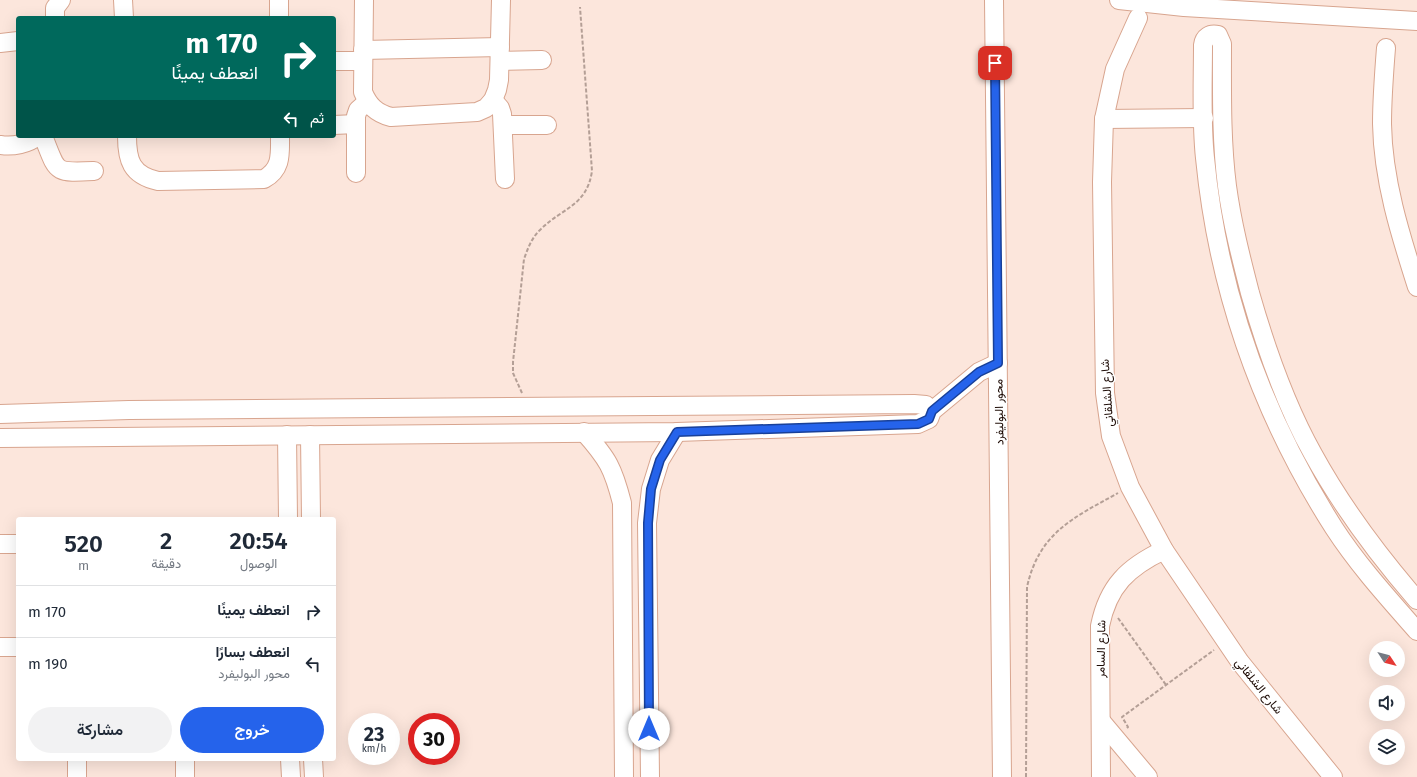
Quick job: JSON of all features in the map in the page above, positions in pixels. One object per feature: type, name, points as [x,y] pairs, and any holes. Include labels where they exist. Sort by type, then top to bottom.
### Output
[{"type":"street","points":[[123,0],[124,16]]},
{"type":"street","points":[[279,0],[279,16]]},
{"type":"street","points":[[364,0],[363,92],[367,102],[381,114],[391,117],[477,112],[486,108],[493,100],[499,80],[501,0]]},
{"type":"street","name":"محور البوليفرد","points":[[994,0],[1002,777]]},
{"type":"street","points":[[1119,0],[1184,7],[1417,21]]},
{"type":"street","name":"شارع الشلقاني","points":[[1138,18],[1115,69],[1104,119],[1102,182],[1107,415],[1118,459],[1130,487],[1164,550],[1225,642],[1257,685],[1333,777]]},
{"type":"street","points":[[1417,600],[1388,566],[1352,516],[1312,454],[1272,364],[1249,288],[1232,220],[1227,186],[1222,119],[1222,44],[1218,35],[1214,34],[1206,37],[1204,41],[1205,156],[1212,209],[1221,257],[1242,337],[1269,409],[1297,466],[1335,529],[1371,579],[1417,631]]},
{"type":"street","points":[[1386,48],[1382,124],[1385,160],[1399,230],[1417,287]]},
{"type":"street","points":[[336,61],[363,55],[500,54],[542,60]]},
{"type":"street","points":[[493,100],[500,108],[503,125],[505,179]]},
{"type":"street","points":[[356,173],[356,124],[358,110],[367,102]]},
{"type":"street","points":[[1104,119],[1204,118]]},
{"type":"street","points":[[336,125],[356,124]]},
{"type":"street","points":[[503,125],[547,125]]},
{"type":"street","points":[[0,145],[14,146],[36,138]]},
{"type":"street","points":[[44,138],[56,168],[70,172],[94,171]]},
{"type":"street","points":[[127,138],[127,155],[134,168],[145,176],[158,180],[264,179],[276,169],[280,162],[280,138]]},
{"type":"street","points":[[1230,292],[1249,288]]},
{"type":"street","points":[[0,438],[407,433],[677,432],[918,424],[929,419],[932,411],[979,372],[998,363]]},
{"type":"street","points":[[0,414],[129,410],[921,404],[926,405],[932,411]]},
{"type":"street","points":[[407,433],[408,408]]},
{"type":"street","points":[[584,432],[605,456],[615,476],[622,503],[624,777]]},
{"type":"street","points":[[650,777],[648,523],[651,489],[660,460],[677,432]]},
{"type":"street","points":[[287,435],[288,517]]},
{"type":"street","points":[[310,435],[311,517]]},
{"type":"street","points":[[0,544],[16,544]]},
{"type":"street","name":"شارع السامر","points":[[1101,777],[1100,626],[1106,602],[1112,591],[1128,572],[1148,557],[1164,550]]},
{"type":"street","points":[[0,647],[16,647]]},
{"type":"street","points":[[1101,721],[1148,777]]},
{"type":"street","points":[[76,777],[77,761]]},
{"type":"street","points":[[185,761],[186,777]]},
{"type":"street","points":[[290,761],[290,777]]},
{"type":"street","points":[[313,761],[314,777]]},
{"type":"path","points":[[534,407],[521,391],[513,373],[524,259],[530,242],[541,229],[574,205],[585,193],[592,171],[580,7]]},
{"type":"path","points":[[1026,777],[1027,587],[1030,572],[1037,556],[1059,529],[1075,517],[1130,487]]},
{"type":"path","points":[[1118,617],[1166,685]]},
{"type":"path","points":[[1115,737],[1128,727],[1122,717],[1225,642]]},
{"type":"route","points":[[649,729],[648,523],[651,489],[660,460],[677,432],[918,424],[929,419],[932,415],[932,411],[979,372],[998,363],[995,63]]}]
